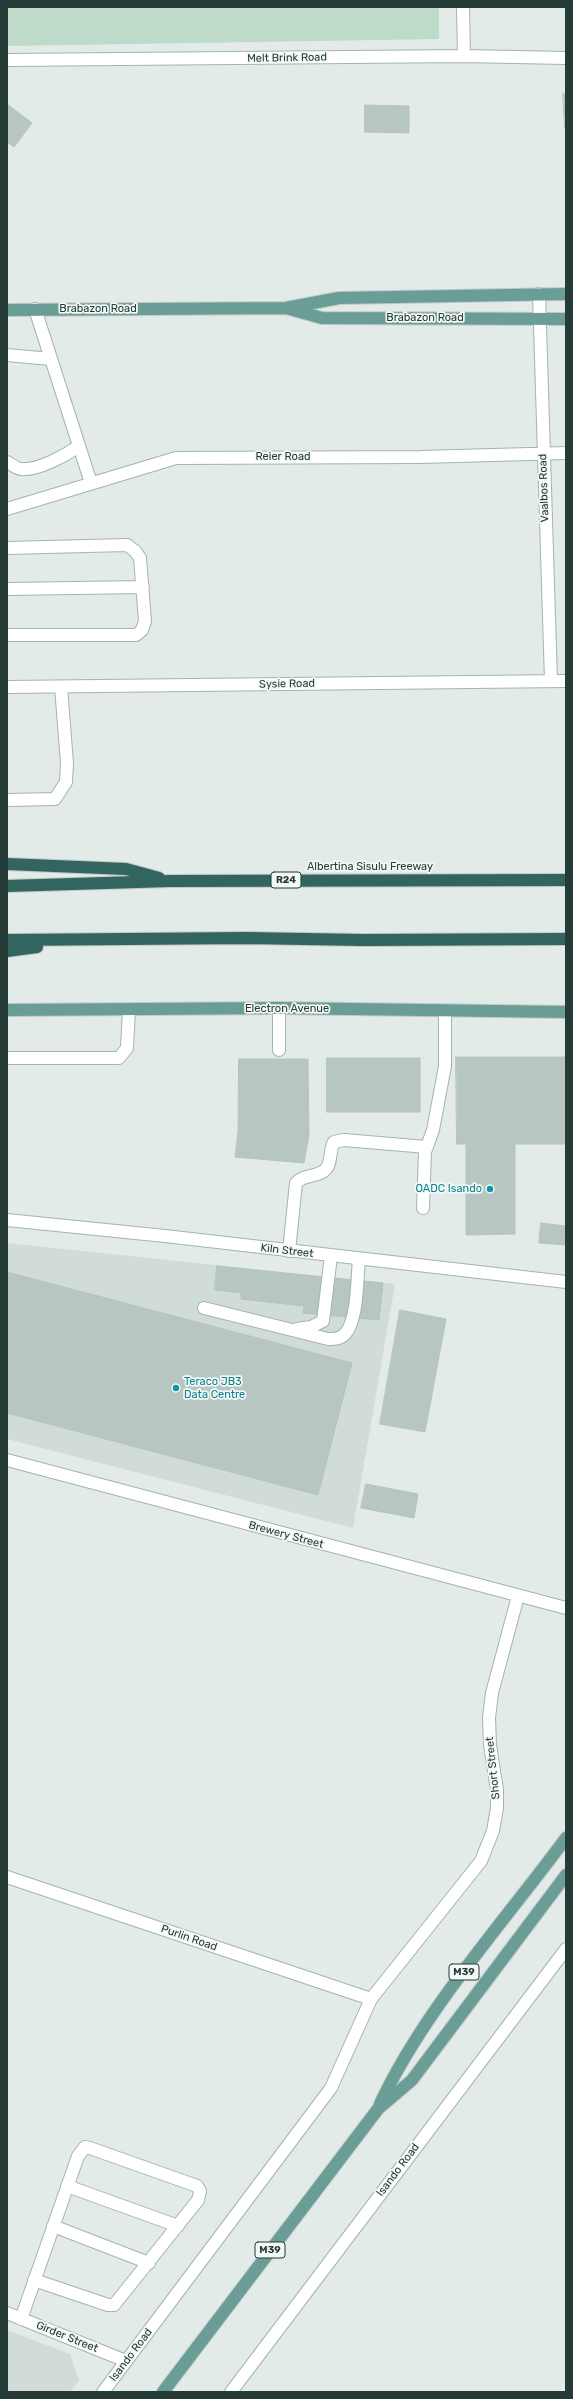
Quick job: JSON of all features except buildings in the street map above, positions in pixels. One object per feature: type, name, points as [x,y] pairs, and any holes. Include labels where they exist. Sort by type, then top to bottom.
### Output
[{"type":"highway","points":[[7,864],[126,868],[170,881]]},
{"type":"highway","name":"Albertina Sisulu Freeway","points":[[7,886],[170,881],[566,880]]},
{"type":"highway","points":[[7,940],[80,941],[246,938],[386,940],[566,939]]},
{"type":"highway","points":[[7,951],[80,941]]},
{"type":"main road","name":"Brabazon Road","points":[[7,310],[286,308],[339,298],[566,294]]},
{"type":"main road","name":"Brabazon Road","points":[[286,308],[322,318],[566,318]]},
{"type":"main road","name":"Electron Avenue","points":[[7,1010],[279,1008],[566,1012]]},
{"type":"main road","name":"M39","points":[[378,2109],[396,2069],[454,1986],[566,1838]]},
{"type":"main road","name":"M39","points":[[163,2392],[378,2109],[412,2080],[566,1875]]},
{"type":"street","points":[[463,7],[464,56]]},
{"type":"street","name":"Melt Brink Road","points":[[7,60],[464,56],[566,58]]},
{"type":"street","name":"Vaalbos Road","points":[[539,294],[551,681]]},
{"type":"street","points":[[36,309],[91,483]]},
{"type":"street","points":[[7,355],[51,358]]},
{"type":"street","points":[[7,462],[20,469],[33,468],[65,456],[79,446]]},
{"type":"street","name":"Reier Road","points":[[7,509],[164,460],[185,457],[420,457],[566,453]]},
{"type":"street","points":[[7,548],[127,545],[135,551],[140,558],[145,621],[142,630],[136,635],[7,635]]},
{"type":"street","points":[[7,589],[143,587]]},
{"type":"street","name":"Sysie Road","points":[[7,687],[566,681]]},
{"type":"street","points":[[7,800],[56,799],[66,782],[67,763],[61,687]]},
{"type":"street","points":[[279,1008],[279,1050]]},
{"type":"street","points":[[7,1058],[119,1058],[127,1048],[129,1010]]},
{"type":"street","points":[[423,1208],[427,1146],[433,1130],[445,1066],[445,1011]]},
{"type":"street","points":[[289,1251],[296,1183],[302,1177],[321,1173],[327,1168],[331,1147],[334,1142],[344,1140],[427,1146]]},
{"type":"street","name":"Kiln Street","points":[[7,1220],[166,1236],[566,1282]]},
{"type":"street","points":[[292,1330],[310,1327],[323,1321],[331,1256]]},
{"type":"street","points":[[204,1308],[328,1339],[338,1338],[344,1335],[353,1318],[359,1259]]},
{"type":"street","name":"Brewery Street","points":[[7,1460],[566,1608]]},
{"type":"street","name":"Short Street","points":[[371,1999],[481,1861],[493,1831],[497,1790],[490,1744],[488,1718],[492,1693],[518,1596]]},
{"type":"street","name":"Purlin Road","points":[[7,1877],[371,1999]]},
{"type":"street","name":"Isando Road","points":[[231,2392],[566,1949]]},
{"type":"street","name":"Isando Road","points":[[103,2392],[331,2088],[371,1999]]},
{"type":"street","points":[[21,2319],[34,2280],[78,2156],[85,2148],[197,2186],[201,2196],[118,2303],[111,2306],[34,2280]]},
{"type":"street","points":[[67,2186],[178,2226]]},
{"type":"street","points":[[53,2226],[149,2263]]},
{"type":"street","name":"Girder Street","points":[[7,2313],[126,2361]]},
{"type":"shaded area","points":[[7,1243],[395,1284],[353,1528],[7,1439]]},
{"type":"shaded area","points":[[7,2330],[70,2354],[79,2380],[70,2392],[7,2392]]},
{"type":"green space","points":[[7,7],[439,7],[439,39],[7,46]]},
{"type":"place","name":"OADC Isando","points":[[490,1189]]},
{"type":"place","name":"Teraco JB3 Data Centre","points":[[176,1388]]}]
